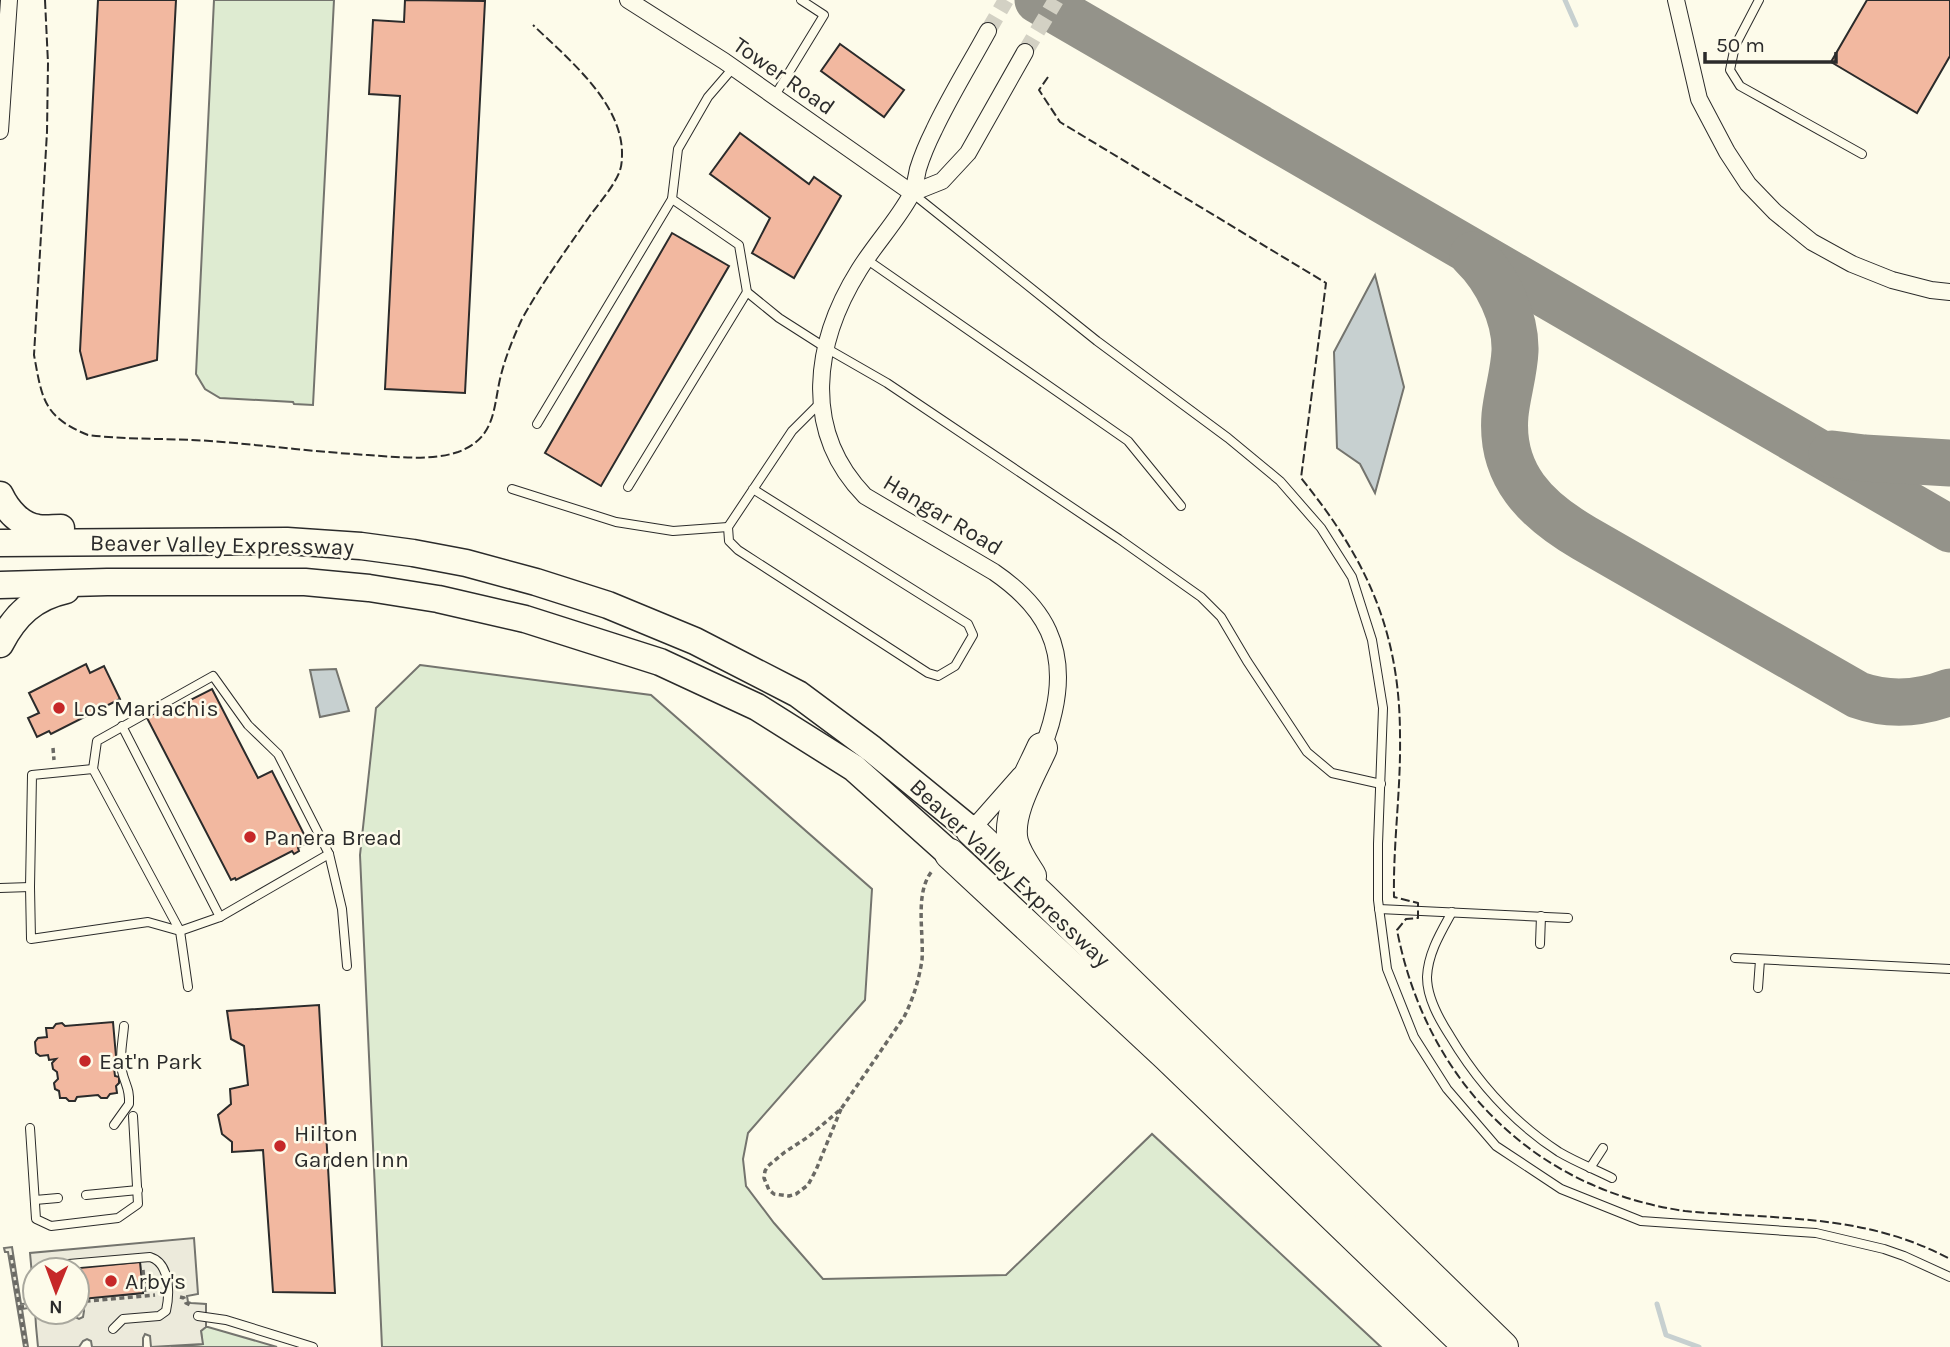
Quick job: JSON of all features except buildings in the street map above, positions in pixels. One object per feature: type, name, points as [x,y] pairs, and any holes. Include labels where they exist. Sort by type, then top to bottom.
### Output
[{"type":"highway","points":[[0,495],[16,517],[35,528],[152,528],[170,542]]},
{"type":"highway","name":"Beaver Valley Expressway","points":[[0,543],[287,541],[413,553],[495,570],[608,605],[695,641],[798,694],[872,749],[971,830],[1503,1347]]},
{"type":"highway","name":"Beaver Valley Expressway","points":[[0,585],[284,581],[337,584],[406,593],[525,619],[660,662],[757,707],[854,768],[950,854],[1187,1076],[1469,1347]]},
{"type":"highway","points":[[0,644],[16,619],[38,599],[107,582]]},
{"type":"highway","points":[[1042,748],[1015,810],[1011,830],[1016,850],[1043,898]]},
{"type":"street","points":[[0,131],[9,0]]},
{"type":"street","name":"Tower Road","points":[[628,0],[733,68],[912,193]]},
{"type":"street","points":[[1676,0],[1699,99],[1727,152],[1748,184],[1775,212],[1812,242],[1852,264],[1892,281],[1950,292]]},
{"type":"street","name":"Hangar Road","points":[[950,854],[1042,748],[1054,712],[1058,688],[1051,636],[1038,611],[1007,581],[864,496],[835,457],[821,402],[822,364],[838,311],[858,271],[912,193],[934,129],[988,31]]},
{"type":"street","points":[[912,193],[942,181],[968,153],[1025,52]]},
{"type":"lane","points":[[775,97],[824,15],[801,0]]},
{"type":"lane","points":[[1759,0],[1735,46],[1730,70],[1740,86],[1862,154]]},
{"type":"lane","points":[[537,424],[672,198],[678,149],[708,97],[733,68]]},
{"type":"lane","points":[[912,193],[1097,341],[1238,446],[1280,481],[1321,528],[1352,577],[1372,640],[1383,708],[1377,844],[1379,909],[1387,969],[1414,1037],[1447,1088],[1496,1146],[1561,1189],[1641,1221],[1816,1233],[1884,1249],[1950,1277]]},
{"type":"lane","points":[[628,487],[747,292],[739,245],[672,198]]},
{"type":"lane","points":[[866,259],[1128,441],[1181,506]]},
{"type":"lane","points":[[747,292],[779,318],[887,383],[1201,597],[1221,617],[1307,752],[1332,773],[1381,784]]},
{"type":"lane","points":[[753,489],[968,624],[973,635],[956,666],[938,676],[928,673],[738,550],[729,541],[728,527],[753,489],[792,431],[821,402]]},
{"type":"lane","points":[[512,489],[616,522],[673,531],[728,527]]},
{"type":"lane","points":[[188,987],[180,931],[93,769],[97,741],[213,676],[248,725],[278,754],[329,854],[342,909],[347,966]]},
{"type":"lane","points":[[122,726],[220,917]]},
{"type":"lane","points":[[93,769],[32,775],[31,939],[148,922],[180,931],[220,917],[329,854]]},
{"type":"lane","points":[[0,888],[30,887]]},
{"type":"lane","points":[[1379,909],[1569,918]]},
{"type":"lane","points":[[1452,912],[1436,943],[1427,975],[1432,1002],[1465,1062],[1507,1111],[1541,1139],[1573,1160],[1612,1178]]},
{"type":"lane","points":[[1540,944],[1541,916]]},
{"type":"lane","points":[[1735,958],[1950,969]]},
{"type":"lane","points":[[1758,988],[1760,960]]},
{"type":"lane","points":[[114,1125],[130,1100],[122,1073],[124,1026]]},
{"type":"lane","points":[[30,1129],[36,1219],[51,1226],[118,1219],[138,1204],[134,1116]]},
{"type":"lane","points":[[1590,1168],[1603,1148]]},
{"type":"lane","points":[[86,1195],[138,1190]]},
{"type":"lane","points":[[35,1200],[58,1198]]},
{"type":"lane","points":[[91,1262],[150,1256],[164,1267],[167,1307],[163,1314],[123,1319],[113,1329]]},
{"type":"lane","points":[[198,1317],[226,1320],[313,1347]]},
{"type":"path","points":[[841,1109],[768,1166],[764,1178],[769,1190],[774,1194],[789,1196],[808,1185],[841,1109],[889,1041],[911,1003],[922,957],[924,885],[931,872],[950,854]]},
{"type":"path","points":[[11,1255],[26,1347]]},
{"type":"path","points":[[142,1261],[145,1295]]},
{"type":"path","points":[[91,1301],[167,1295],[184,1297],[188,1305],[199,1306]]},
{"type":"green space","points":[[214,0],[334,0],[313,405],[220,398],[205,389],[196,374]]},
{"type":"green space","points":[[420,665],[651,695],[872,889],[865,1000],[748,1133],[743,1159],[746,1186],[823,1279],[1006,1275],[1152,1134],[1381,1347],[382,1347],[360,855],[376,708]]},
{"type":"green space","points":[[205,1327],[277,1347],[171,1347],[202,1344],[201,1331]]},
{"type":"shaded area","points":[[1375,275],[1404,387],[1375,493],[1360,464],[1337,448],[1334,352]]},
{"type":"shaded area","points":[[336,669],[349,711],[320,717],[310,670]]},
{"type":"shaded area","points":[[194,1238],[198,1294],[187,1296],[188,1302],[206,1304],[206,1327],[201,1331],[203,1344],[151,1347],[150,1336],[145,1334],[143,1347],[92,1347],[91,1341],[87,1339],[79,1347],[38,1347],[36,1326],[91,1326],[91,1298],[142,1293],[140,1262],[91,1266],[91,1256],[30,1256],[30,1253]]},
{"type":"shaded area","points":[[12,1247],[21,1304],[21,1326],[25,1326],[28,1347],[24,1347],[8,1252],[5,1252],[4,1248]]},
{"type":"waterway","points":[[1565,0],[1576,25]]},
{"type":"waterway","points":[[1657,1304],[1666,1335],[1699,1347]]},
{"type":"taxiway","points":[[1038,0],[1950,529]]},
{"type":"taxiway","points":[[1473,255],[1497,287],[1512,325],[1515,351],[1505,415],[1505,436],[1508,456],[1515,473],[1537,503],[1584,538],[1858,695],[1881,701],[1904,702],[1950,692]]},
{"type":"taxiway","points":[[1832,454],[1950,463]]},
{"type":"tunnel","points":[[988,31],[1006,0]]},
{"type":"tunnel","points":[[1025,52],[1056,0]]},
{"type":"fence","points":[[45,0],[47,132],[34,355],[39,383],[53,413],[88,435],[210,441],[402,457],[437,457],[458,452],[470,446],[486,431],[504,363],[522,319],[554,267],[613,185],[620,170],[622,152],[619,133],[602,98],[590,81],[533,25]]},
{"type":"fence","points":[[1048,77],[1039,90],[1060,122],[1326,283],[1301,478],[1344,537],[1361,567],[1386,629],[1394,663],[1400,736],[1394,897],[1418,903],[1418,918],[1406,919],[1397,930],[1411,984],[1433,1034],[1461,1079],[1494,1118],[1534,1152],[1580,1179],[1630,1199],[1685,1211],[1853,1226],[1918,1244],[1950,1259]]},
{"type":"place","name":"Los Mariachis","points":[[59,708]]},
{"type":"place","name":"Panera Bread","points":[[250,837]]},
{"type":"place","name":"Eat'n Park","points":[[85,1061]]},
{"type":"place","name":"Hilton Garden Inn","points":[[280,1146]]},
{"type":"place","name":"Arby's","points":[[111,1281]]}]
